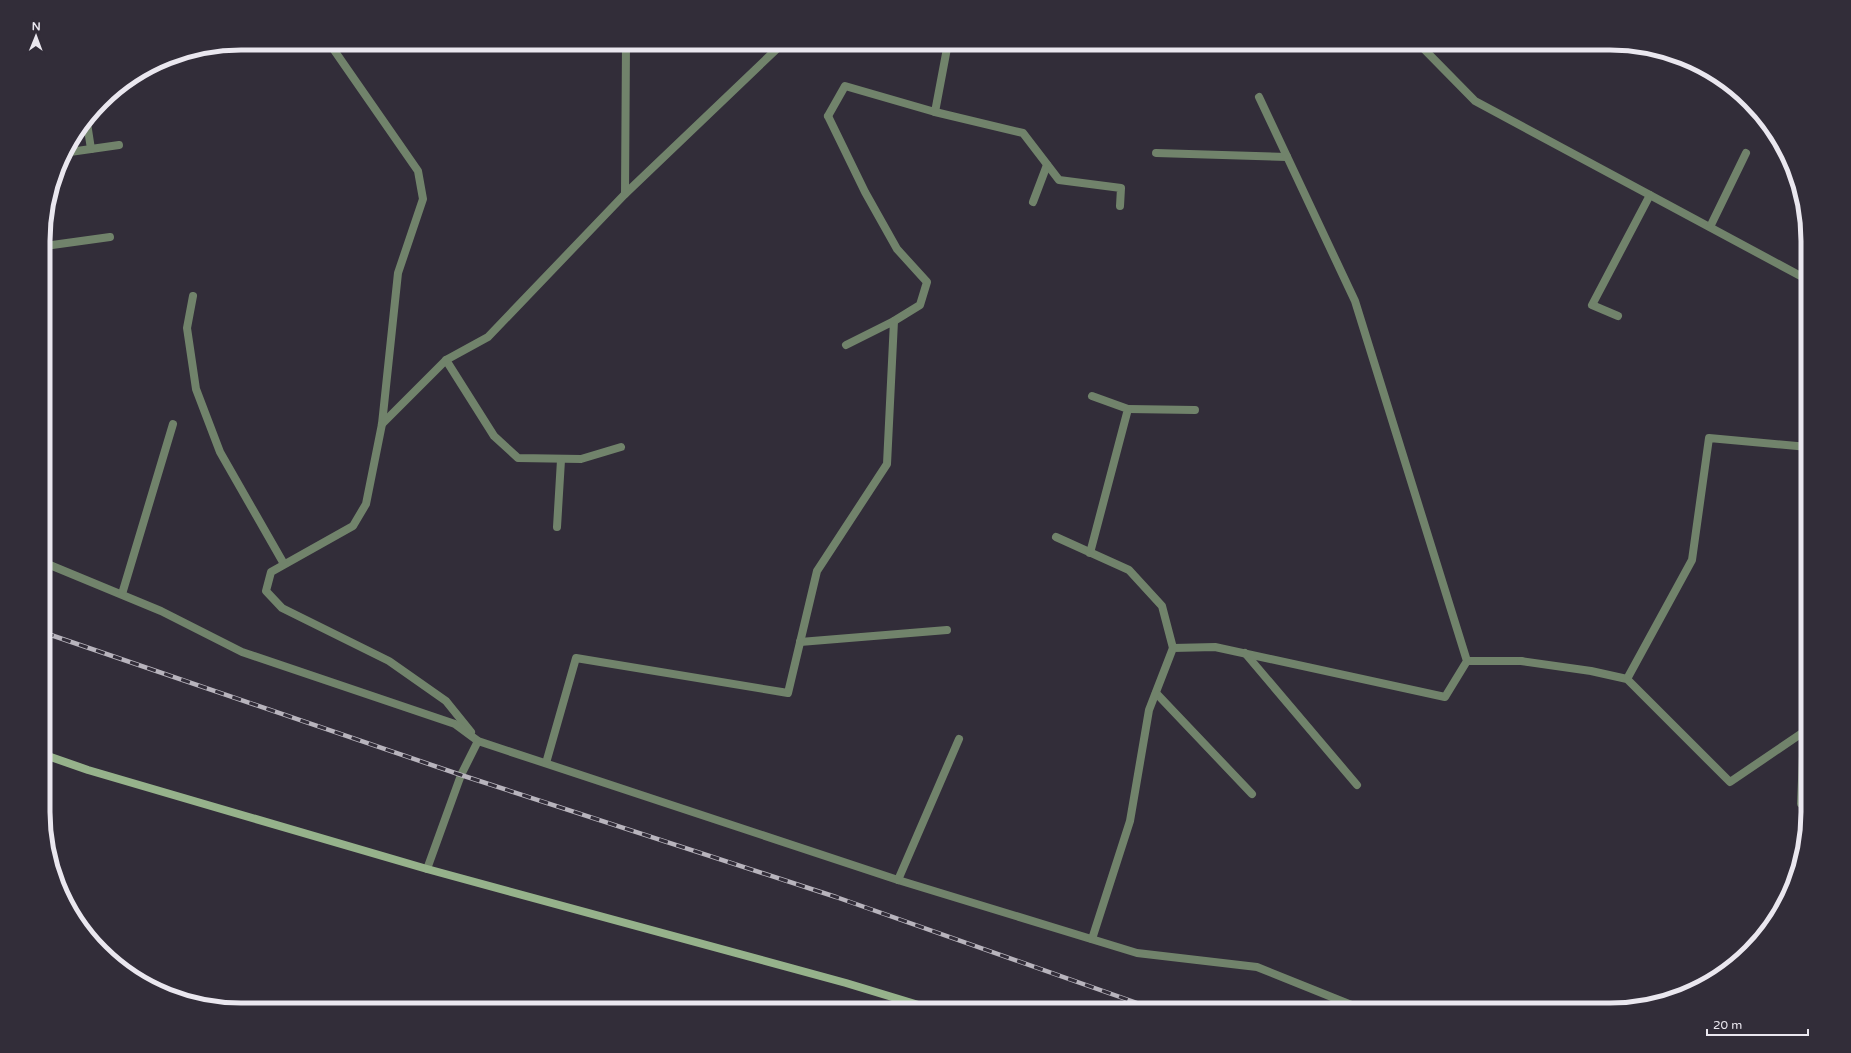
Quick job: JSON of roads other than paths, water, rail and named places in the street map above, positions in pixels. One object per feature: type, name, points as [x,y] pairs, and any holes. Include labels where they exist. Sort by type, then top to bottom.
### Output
[{"type":"street","points":[[334,50],[418,171],[423,199],[398,273],[382,424],[366,504],[353,526],[270,572],[266,591],[282,608],[389,661],[446,701],[478,741]]},
{"type":"street","points":[[625,194],[626,50]]},
{"type":"street","points":[[382,424],[446,360],[488,337],[625,194],[776,50]]},
{"type":"street","points":[[935,112],[947,50]]},
{"type":"street","points":[[1425,50],[1475,101],[1801,276]]},
{"type":"street","points":[[846,345],[894,321],[920,305],[928,282],[897,249],[865,192],[828,116],[845,86],[935,112],[1023,133],[1059,180],[1121,188],[1120,206]]},
{"type":"street","points":[[1173,648],[1215,647],[1445,697],[1467,660],[1355,301],[1260,98]]},
{"type":"street","points":[[87,127],[90,149]]},
{"type":"street","points":[[72,152],[118,144]]},
{"type":"street","points":[[1156,153],[1287,157]]},
{"type":"street","points":[[1710,227],[1746,153]]},
{"type":"street","points":[[1033,202],[1047,165]]},
{"type":"street","points":[[1618,316],[1592,305],[1650,196]]},
{"type":"street","points":[[50,245],[110,237]]},
{"type":"street","points":[[192,296],[187,328],[196,389],[220,452],[284,564]]},
{"type":"street","points":[[546,763],[576,658],[788,693],[817,571],[887,464],[894,321]]},
{"type":"street","points":[[446,360],[494,436],[518,458],[561,460],[581,459],[621,446]]},
{"type":"street","points":[[1092,396],[1128,409],[1195,410]]},
{"type":"street","points":[[1090,553],[1128,409]]},
{"type":"street","points":[[122,594],[173,424]]},
{"type":"street","points":[[1627,678],[1692,560],[1709,438],[1801,446]]},
{"type":"street","points":[[557,527],[561,460]]},
{"type":"street","points":[[1056,537],[1129,570],[1162,606],[1173,648],[1150,710],[1130,821],[1092,939]]},
{"type":"street","points":[[50,565],[162,611],[242,652],[455,724],[478,741],[898,880],[1092,939],[1137,952],[1257,967],[1347,1003]]},
{"type":"street","points":[[800,642],[947,630]]},
{"type":"street","points":[[1245,653],[1357,785]]},
{"type":"street","points":[[1467,660],[1521,662],[1591,671],[1627,678],[1730,782],[1801,733]]},
{"type":"street","points":[[1156,693],[1252,794]]},
{"type":"street","points":[[898,880],[959,740]]},
{"type":"street","points":[[427,869],[461,775],[478,741]]},
{"type":"street","points":[[50,757],[88,770],[427,869],[911,1003]]},
{"type":"railway","points":[[50,635],[461,775],[836,897],[1137,1003]]}]
